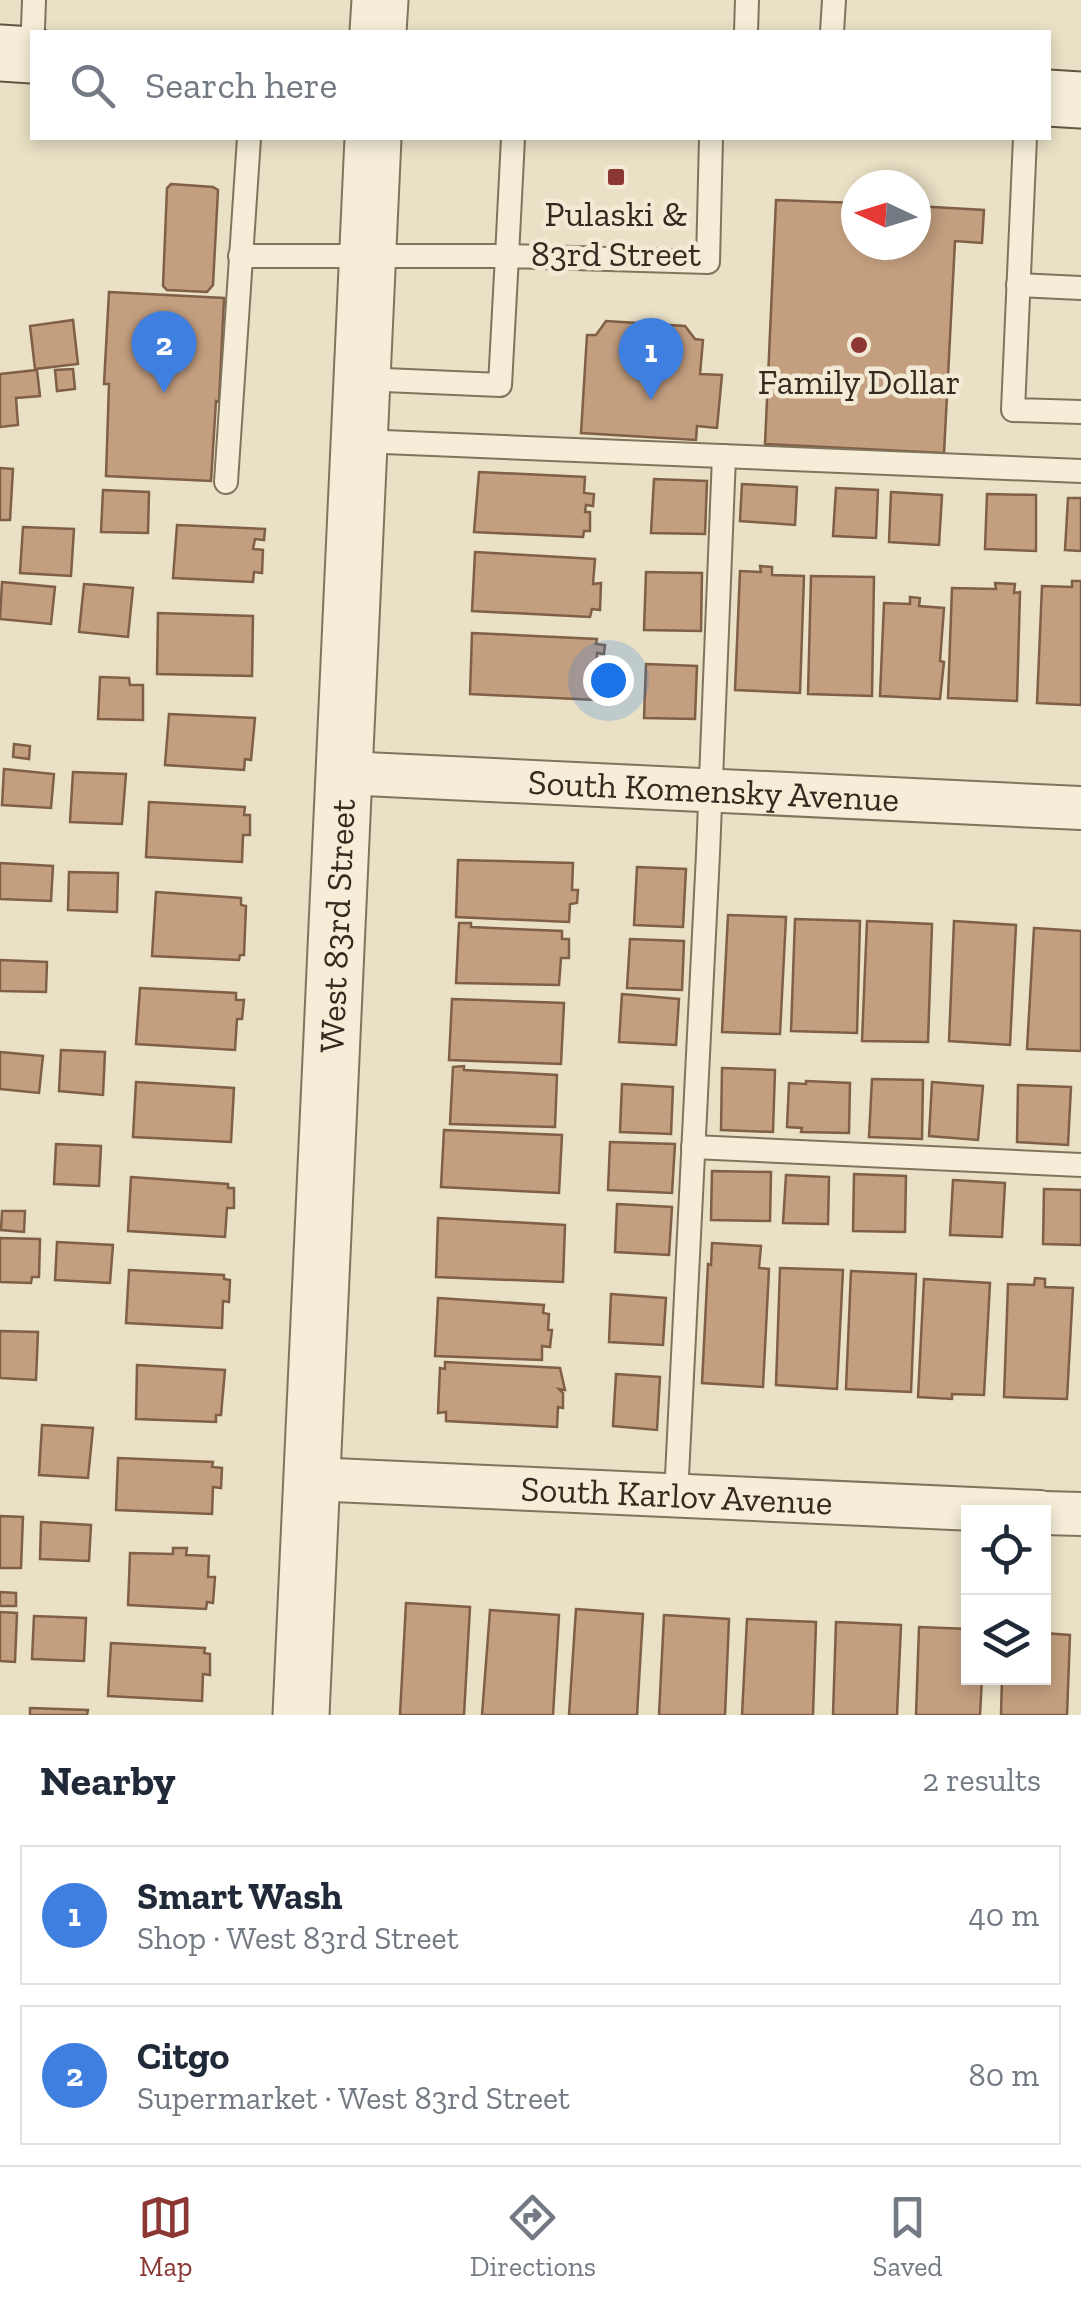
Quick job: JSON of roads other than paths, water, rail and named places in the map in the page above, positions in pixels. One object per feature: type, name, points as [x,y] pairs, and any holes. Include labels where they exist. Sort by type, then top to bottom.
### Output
[{"type":"street","points":[[378,30],[380,0]]},
{"type":"street","points":[[0,53],[30,54]]},
{"type":"street","points":[[1051,98],[1081,100]]},
{"type":"street","name":"West 83rd Street","points":[[301,1715],[373,140]]},
{"type":"street","name":"South Komensky Avenue","points":[[344,774],[1081,808]]},
{"type":"street","name":"South Karlov Avenue","points":[[312,1479],[961,1509]]},
{"type":"street","name":"South Karlov Avenue","points":[[1051,1513],[1081,1514]]},
{"type":"lane","points":[[33,30],[34,0]]},
{"type":"lane","points":[[746,30],[747,0]]},
{"type":"lane","points":[[832,30],[834,0]]},
{"type":"lane","points":[[226,482],[248,140]]},
{"type":"lane","points":[[362,379],[500,385],[513,140]]},
{"type":"lane","points":[[240,256],[507,256],[708,262],[712,140]]},
{"type":"lane","points":[[1025,140],[1013,410],[1081,412]]},
{"type":"lane","points":[[1018,285],[1081,288]]},
{"type":"lane","points":[[360,441],[1081,471]]},
{"type":"lane","points":[[676,1496],[724,456]]},
{"type":"lane","points":[[693,1148],[1081,1165]]},
{"type":"place","name":"Pulaski & 83rd Street","points":[[616,177]]},
{"type":"place","name":"Family Dollar","points":[[859,345]]},
{"type":"place","name":"Citgo","points":[[164,393]]},
{"type":"place","name":"Smart Wash","points":[[651,400]]}]
